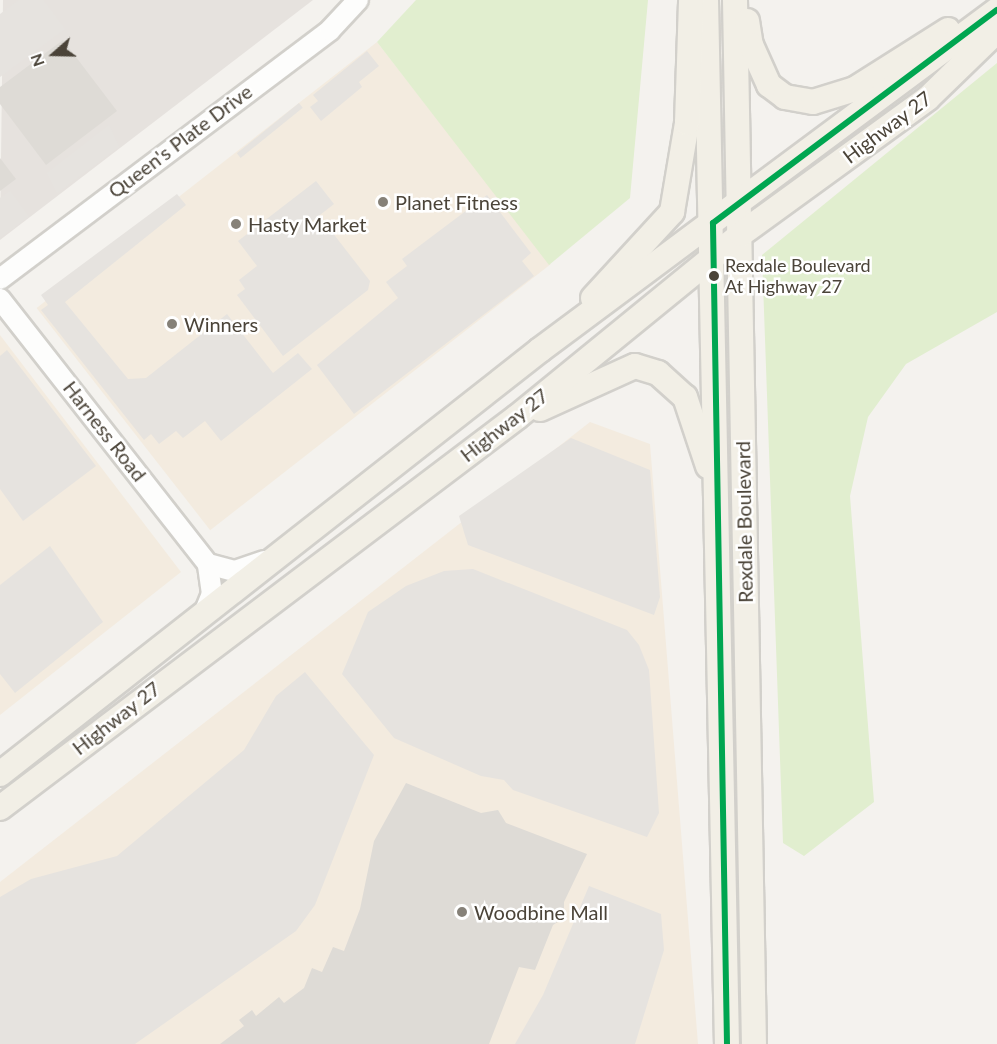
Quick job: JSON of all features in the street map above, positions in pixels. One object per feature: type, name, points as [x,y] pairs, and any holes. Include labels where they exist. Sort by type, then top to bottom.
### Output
[{"type":"main road","points":[[540,350],[672,212],[687,123],[691,0]]},
{"type":"main road","name":"Rexdale Boulevard","points":[[706,0],[713,223],[727,1044]]},
{"type":"main road","name":"Rexdale Boulevard","points":[[735,0],[754,1044]]},
{"type":"main road","points":[[743,0],[764,78],[785,97],[813,102],[855,89],[944,31],[997,10]]},
{"type":"main road","name":"Highway 27","points":[[0,774],[200,622],[277,555],[540,350],[997,10]]},
{"type":"main road","name":"Highway 27","points":[[0,808],[517,417],[741,234],[928,98],[997,31]]},
{"type":"main road","points":[[517,417],[635,366],[658,373],[685,397],[717,500]]},
{"type":"street","name":"Queen's Plate Drive","points":[[0,279],[330,30],[358,0]]},
{"type":"street","name":"Harness Road","points":[[0,299],[208,564]]},
{"type":"street","points":[[200,622],[212,594],[208,564],[235,571],[277,555]]},
{"type":"shaded area","points":[[3,0],[313,0],[0,240]]},
{"type":"shaded area","points":[[19,0],[43,0],[65,29],[0,77],[0,14]]},
{"type":"shaded area","points":[[377,42],[551,264],[210,530],[37,308]]},
{"type":"shaded area","points":[[367,51],[379,66],[359,82],[362,87],[321,121],[310,107],[318,101],[313,95]]},
{"type":"shaded area","points":[[299,103],[303,108],[241,158],[237,153]]},
{"type":"shaded area","points":[[109,125],[119,147],[57,193],[47,173]]},
{"type":"shaded area","points":[[316,181],[334,204],[311,222],[317,229],[325,223],[370,281],[368,290],[283,356],[237,295],[245,289],[239,280],[257,266],[238,241]]},
{"type":"shaded area","points":[[10,191],[29,217],[0,238],[0,198]]},
{"type":"shaded area","points":[[177,194],[186,205],[65,302],[128,379],[146,378],[227,314],[273,373],[298,353],[312,369],[221,441],[205,421],[183,438],[176,431],[159,444],[151,434],[144,440],[41,310],[48,305],[41,295]]},
{"type":"shaded area","points":[[487,195],[531,253],[522,261],[534,276],[354,414],[317,365],[398,298],[386,282],[407,266],[402,259]]},
{"type":"shaded area","points":[[0,335],[181,572],[0,715]]},
{"type":"shaded area","points":[[7,350],[96,466],[23,521],[0,489],[0,356]]},
{"type":"shaded area","points":[[590,422],[650,444],[698,1044],[0,1044],[0,882]]},
{"type":"shaded area","points":[[571,438],[650,470],[660,597],[654,615],[468,545],[459,516]]},
{"type":"shaded area","points":[[50,546],[103,622],[15,693],[0,674],[0,585]]},
{"type":"shaded area","points":[[473,569],[627,630],[639,645],[649,670],[659,813],[647,837],[513,790],[504,780],[481,776],[394,738],[342,674],[368,612],[406,586],[444,571]]},
{"type":"shaded area","points":[[305,672],[374,755],[315,905],[296,931],[135,1044],[0,1044],[0,897],[31,879],[117,856],[244,750],[276,696]]},
{"type":"shaded area","points":[[589,886],[661,914],[664,950],[635,1044],[515,1044],[543,995]]},
{"type":"green space","points":[[416,0],[648,0],[630,198],[549,265],[377,42]]},
{"type":"green space","points":[[997,63],[997,312],[906,364],[868,417],[850,496],[874,802],[804,856],[783,843],[762,255]]},
{"type":"building","points":[[63,40],[117,111],[46,165],[0,104],[0,87]]},
{"type":"building","points":[[0,158],[16,179],[0,191]]},
{"type":"building","name":"Woodbine Mall","points":[[406,783],[481,813],[498,810],[506,823],[587,854],[564,902],[564,918],[553,925],[535,970],[519,967],[489,1044],[220,1044],[244,1026],[239,1020],[252,1010],[256,1016],[279,997],[284,1003],[304,988],[312,968],[322,972],[333,947],[344,951],[360,909],[374,841]]},
{"type":"transit line","points":[[727,1044],[713,223],[997,10]]},
{"type":"place","name":"Planet Fitness","points":[[383,202]]},
{"type":"place","name":"Hasty Market","points":[[236,224]]},
{"type":"place","name":"Rexdale Boulevard At Highway 27","points":[[714,276]]},
{"type":"place","name":"Winners","points":[[172,324]]},
{"type":"place","name":"Woodbine Mall","points":[[462,912]]}]
